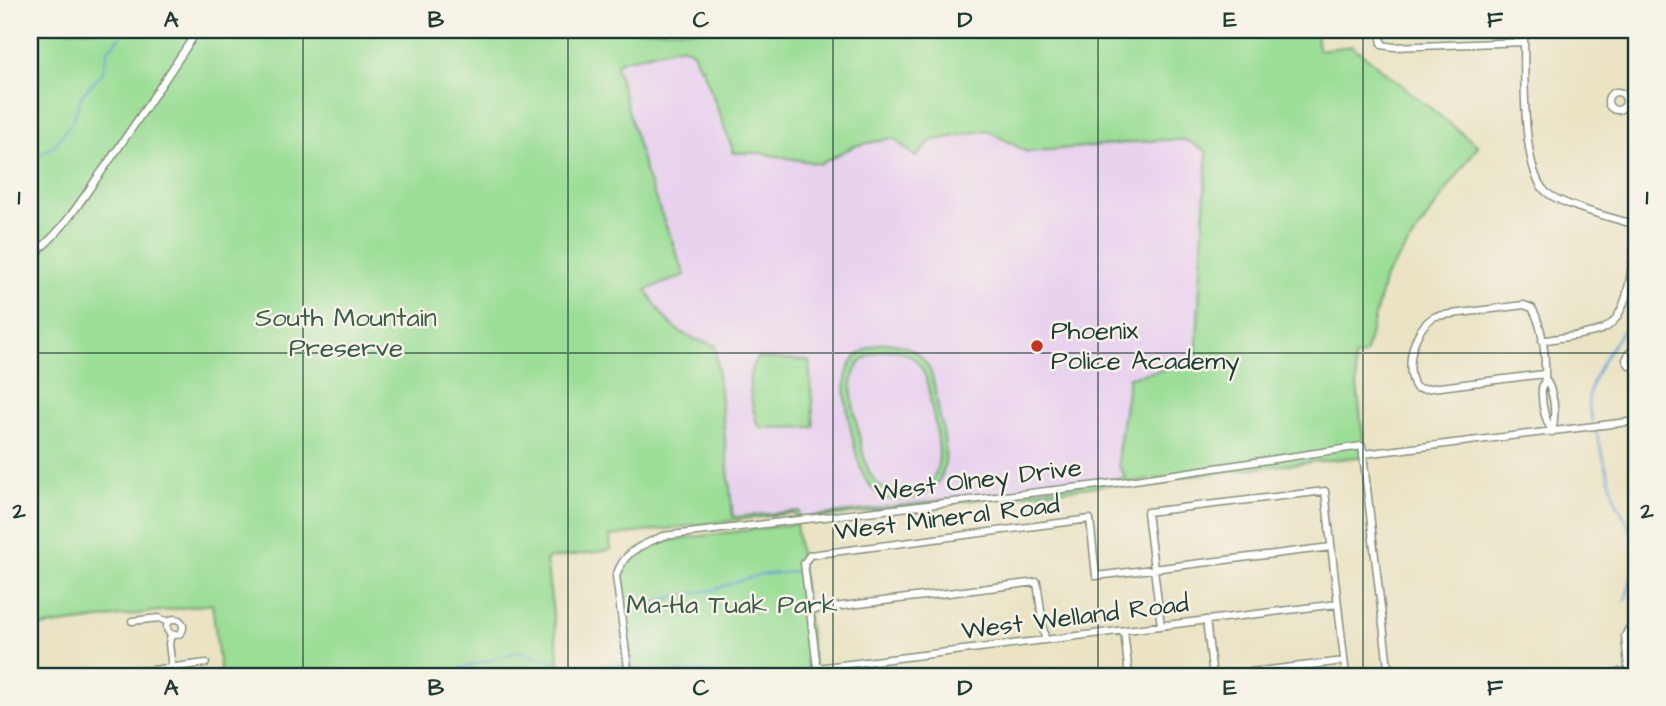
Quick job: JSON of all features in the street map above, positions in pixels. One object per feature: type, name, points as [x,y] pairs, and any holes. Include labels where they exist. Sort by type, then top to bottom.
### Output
[{"type":"street","points":[[30,266],[80,202],[198,30]]},
{"type":"street","points":[[1380,30],[1382,45],[1394,47],[1524,42]]},
{"type":"street","points":[[1524,30],[1526,121],[1539,183],[1545,191],[1573,204],[1636,228],[1630,282],[1615,320],[1601,330],[1546,340]]},
{"type":"street","points":[[1625,104],[1636,109]]},
{"type":"street","points":[[30,256],[40,250]]},
{"type":"street","points":[[1544,376],[1424,389],[1416,388],[1411,364],[1419,331],[1436,316],[1524,305],[1532,308],[1546,340],[1544,376],[1551,388],[1555,418],[1552,432]]},
{"type":"street","points":[[1636,350],[1629,353],[1626,360],[1630,366],[1636,368]]},
{"type":"street","points":[[1389,676],[1363,454],[1636,421]]},
{"type":"street","name":"West Olney Drive","points":[[629,676],[616,576],[620,563],[633,548],[663,536],[1115,483],[1362,446],[1363,454]]},
{"type":"street","points":[[1161,626],[1147,512],[1325,491],[1346,676]]},
{"type":"street","name":"West Mineral Road","points":[[810,610],[804,563],[810,555],[1090,519],[1096,576],[1154,569]]},
{"type":"street","points":[[1154,569],[1331,547]]},
{"type":"street","points":[[818,672],[810,610],[1037,582],[1045,640]]},
{"type":"street","name":"West Welland Road","points":[[818,672],[1045,640],[1338,604]]},
{"type":"street","points":[[132,621],[159,618],[168,622],[177,618],[183,625],[180,633],[171,634]]},
{"type":"street","points":[[1206,620],[1213,676]]},
{"type":"street","points":[[168,622],[173,676]]},
{"type":"street","points":[[1582,676],[1629,674],[1625,636],[1628,630],[1636,627]]},
{"type":"street","points":[[1124,631],[1129,676]]},
{"type":"street","points":[[1218,676],[1344,661]]},
{"type":"street","points":[[130,673],[206,663]]},
{"type":"shaded area","points":[[691,40],[734,153],[761,153],[820,164],[854,146],[893,138],[931,141],[987,130],[1028,152],[1186,140],[1207,152],[1196,362],[1127,478],[799,518],[798,511],[733,518],[715,345],[696,341],[668,324],[645,289],[685,275],[646,174],[614,61]]},
{"type":"green space","name":"South Mountain Preserve","points":[[30,30],[1316,30],[1318,50],[1352,46],[1478,146],[1385,277],[1365,355],[1354,357],[1365,456],[798,520],[793,513],[610,536],[611,550],[546,559],[561,676],[221,676],[212,604],[30,628]],"holes":[[[682,46],[693,52],[700,68],[702,67],[734,153],[761,153],[820,164],[854,146],[893,138],[916,157],[931,141],[987,130],[1027,152],[1160,140],[1186,140],[1207,152],[1196,362],[1129,377],[1118,453],[1119,466],[1126,478],[799,518],[799,511],[733,517],[715,345],[690,337],[673,326],[646,290],[685,275],[646,174],[616,66],[620,61]]]},
{"type":"green space","points":[[883,343],[904,346],[922,358],[932,375],[945,461],[937,484],[913,498],[897,500],[874,491],[857,456],[846,402],[846,377],[857,356]],"holes":[[[884,350],[907,354],[921,368],[928,384],[937,434],[939,460],[931,481],[921,489],[907,493],[894,493],[884,489],[870,473],[862,451],[853,404],[852,381],[855,371],[870,355]]]},
{"type":"green space","points":[[758,358],[809,361],[814,427],[763,428],[757,424],[750,380],[753,364]]},
{"type":"green space","name":"Ma-Ha Tuak Park","points":[[796,524],[815,676],[633,676],[623,579],[629,559],[636,551],[661,541]]},
{"type":"waterway","points":[[30,161],[55,145],[72,122],[82,95],[103,72],[108,50],[126,30]]},
{"type":"waterway","points":[[1593,422],[1588,401],[1594,380],[1614,344],[1636,315]]},
{"type":"waterway","points":[[1595,428],[1615,499],[1633,534],[1634,569],[1625,601]]},
{"type":"waterway","points":[[622,612],[676,596],[712,590],[758,575],[803,571]]},
{"type":"waterway","points":[[435,676],[522,651],[531,656],[555,661],[570,671],[595,669],[616,663],[627,667]]},
{"type":"waterway","points":[[632,669],[665,673],[704,670],[715,676]]},
{"type":"place","name":"Phoenix Police Academy","points":[[1037,346]]}]
